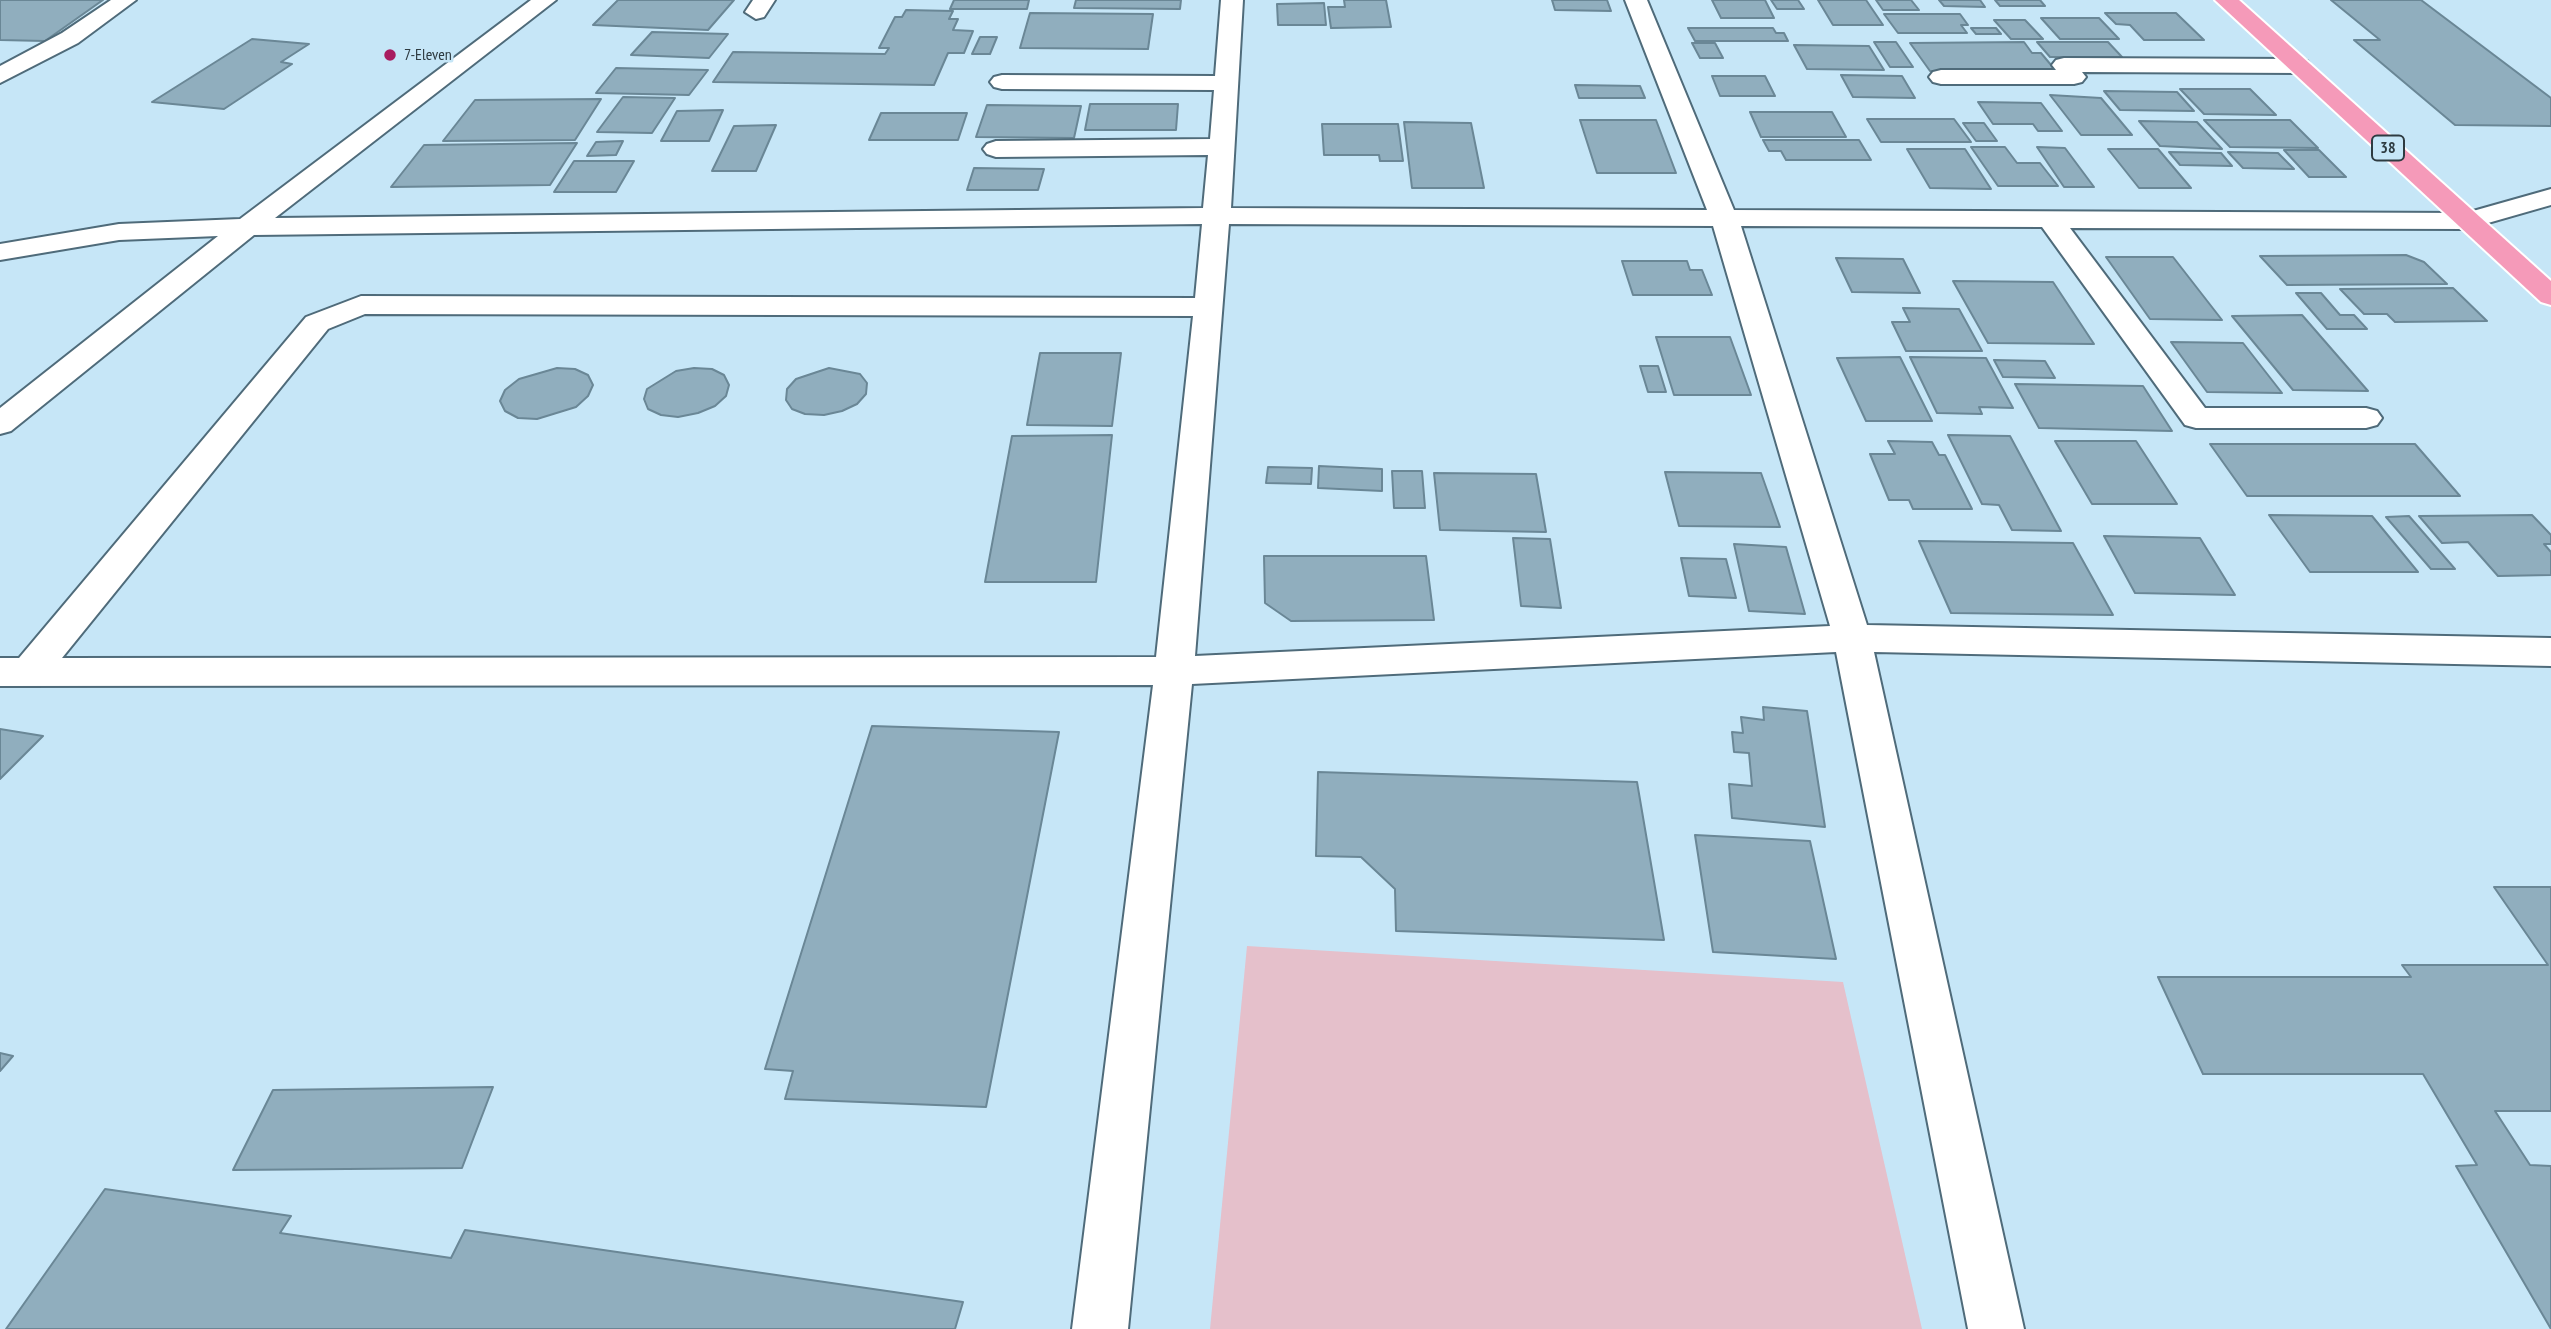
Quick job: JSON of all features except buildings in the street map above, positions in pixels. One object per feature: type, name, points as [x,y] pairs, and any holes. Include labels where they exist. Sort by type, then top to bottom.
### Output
[{"type":"highway","name":"38","points":[[2227,0],[2551,296]]},
{"type":"street","points":[[0,76],[70,38],[125,0]]},
{"type":"street","points":[[0,424],[247,227],[545,0]]},
{"type":"street","points":[[1100,1329],[1176,671],[1218,216],[1232,0]]},
{"type":"street","points":[[1636,0],[1725,220],[1852,638],[1996,1329]]},
{"type":"street","points":[[1941,77],[2074,77],[2064,65],[2299,66]]},
{"type":"street","points":[[1002,82],[1227,83]]},
{"type":"street","points":[[996,149],[1223,147]]},
{"type":"street","points":[[0,252],[119,232],[247,227],[1218,216],[2467,221],[2551,197]]},
{"type":"street","points":[[2050,220],[2196,418],[2366,418]]},
{"type":"street","points":[[14,672],[317,323],[361,306],[1210,307]]},
{"type":"street","points":[[14,672],[1176,671],[1852,638],[2551,652]]},
{"type":"shaded area","points":[[1247,946],[1843,982],[1922,1329],[1210,1329]]},
{"type":"place","name":"7-Eleven","points":[[390,55]]}]
